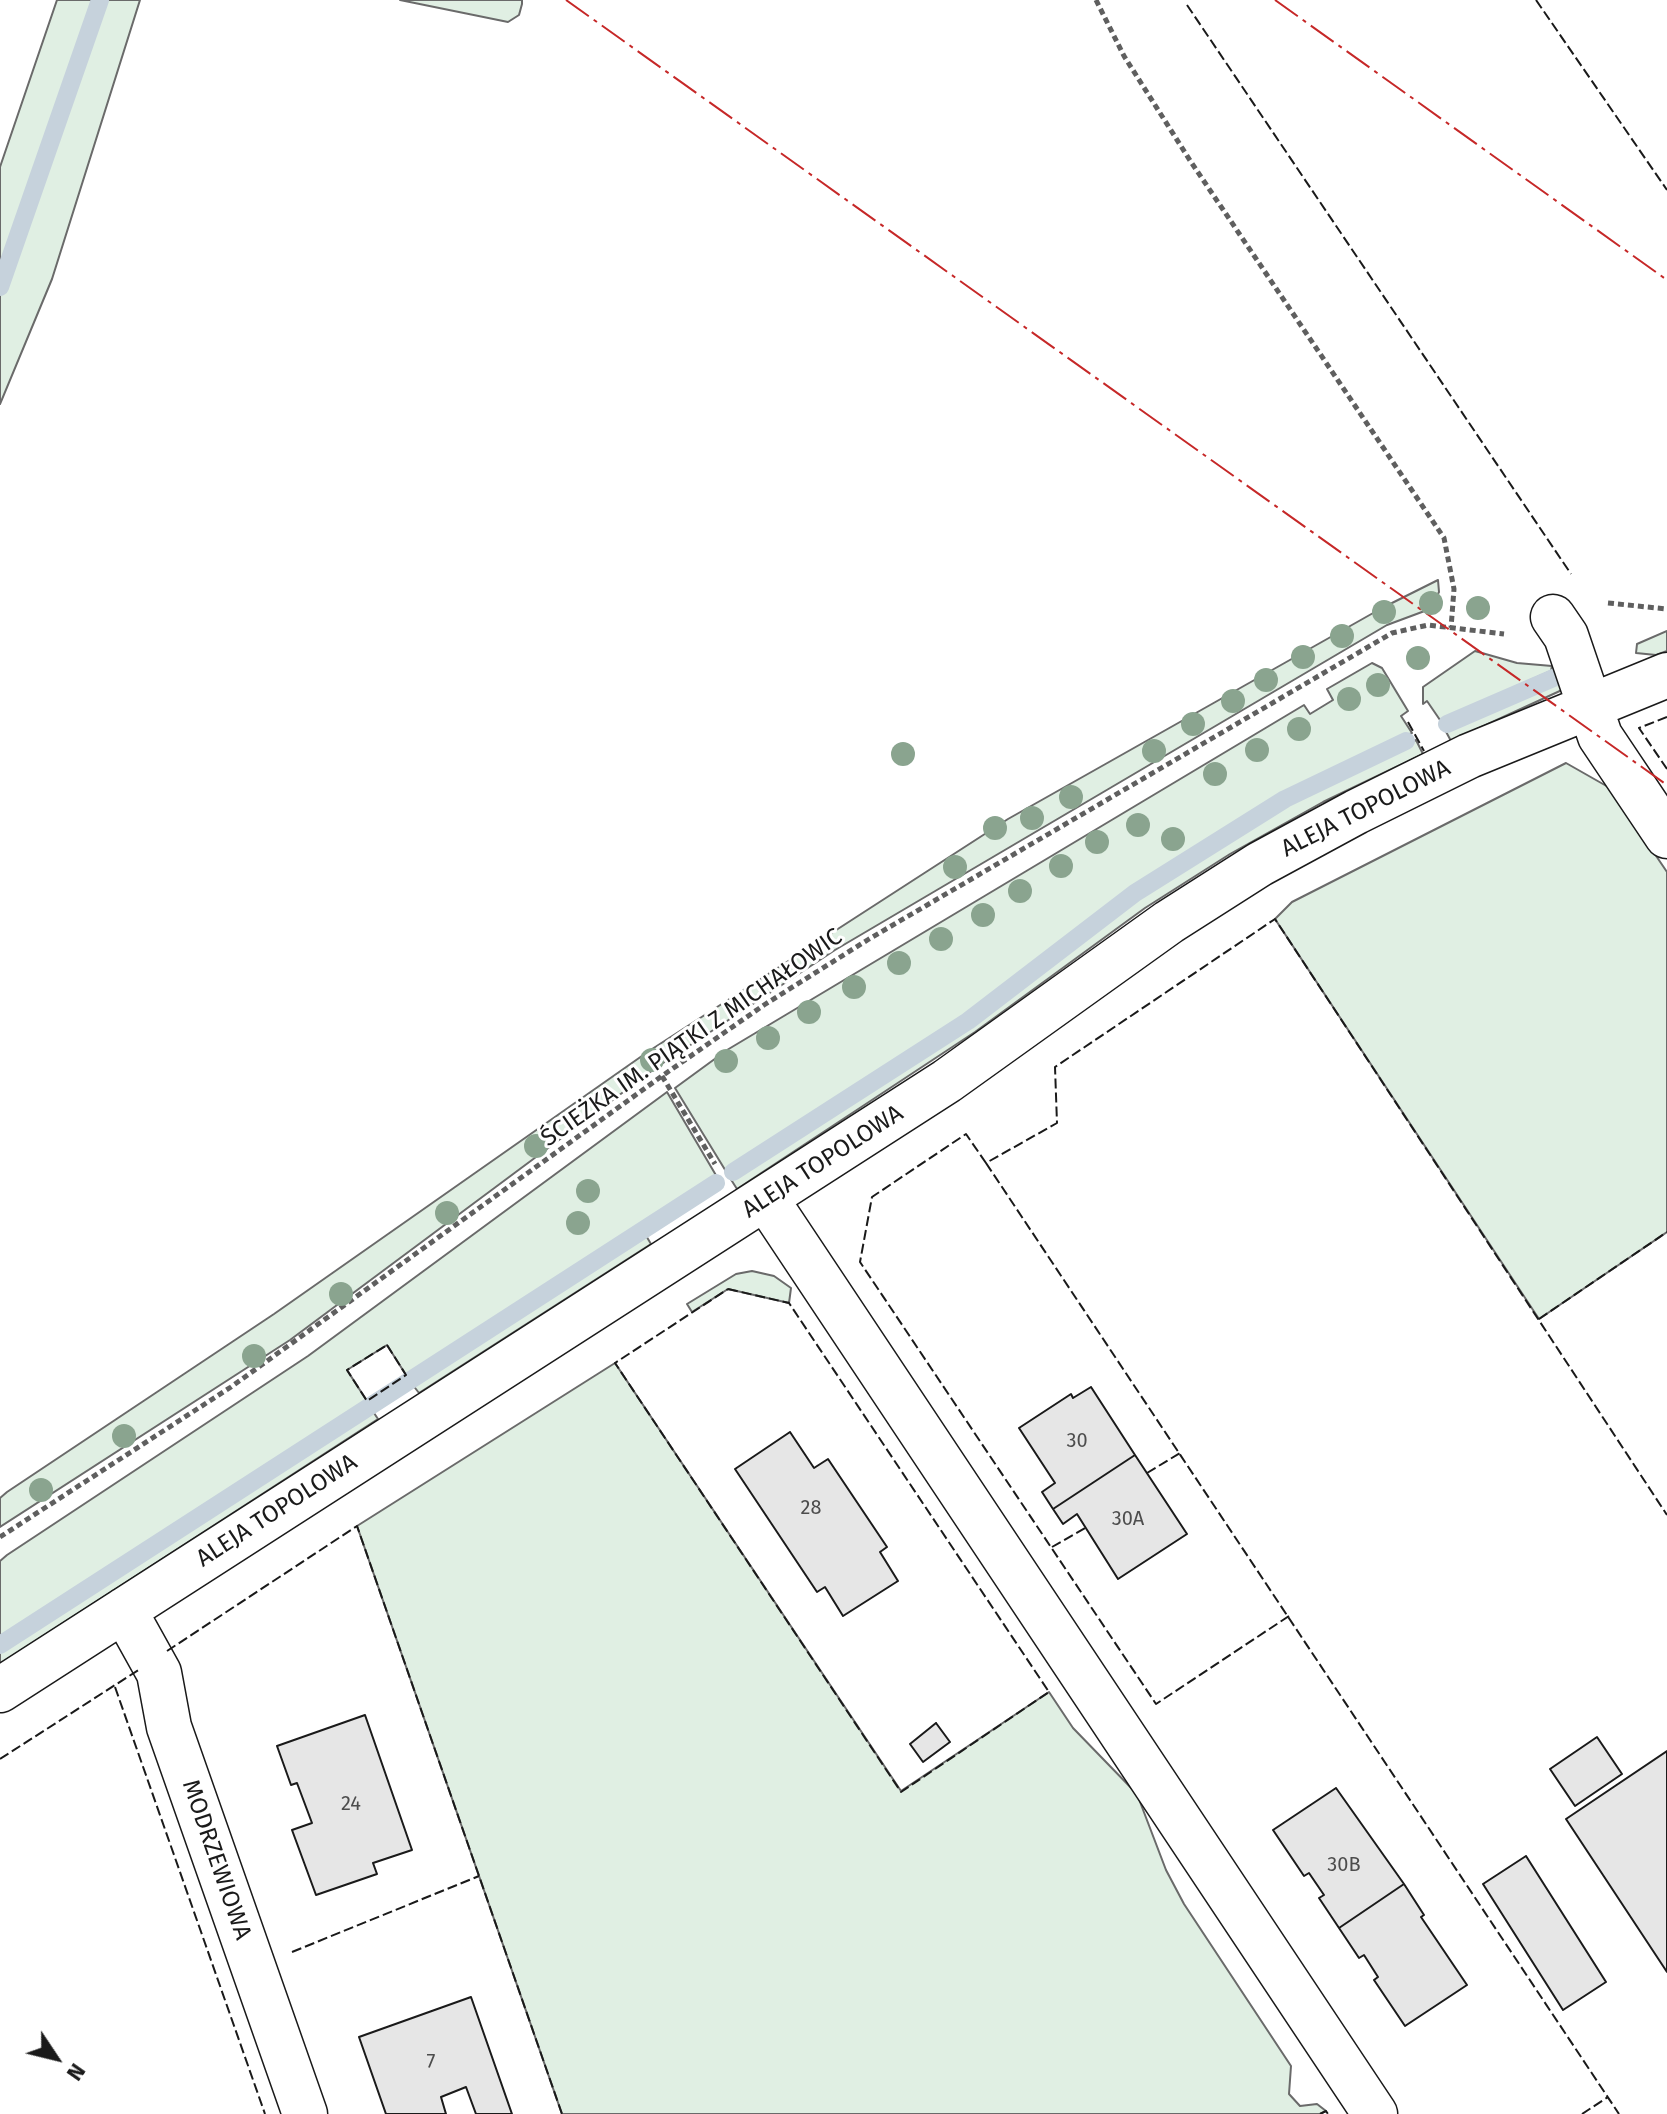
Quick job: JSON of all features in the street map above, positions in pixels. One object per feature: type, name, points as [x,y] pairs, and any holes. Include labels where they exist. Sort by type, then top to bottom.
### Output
[{"type":"street","points":[[1553,617],[1566,636],[1600,736],[1667,836]]},
{"type":"street","name":"ALEJA TOPOLOWA","points":[[0,1690],[947,1081],[1169,922],[1260,864],[1406,786],[1591,704],[1667,675]]},
{"type":"street","points":[[766,1199],[1375,2114]]},
{"type":"street","name":"MODRZEWIOWA","points":[[124,1610],[159,1673],[169,1727],[305,2114]]},
{"type":"path","points":[[1096,0],[1124,56],[1191,162],[1444,538],[1454,589],[1451,628]]},
{"type":"path","points":[[1598,603],[1667,609]]},
{"type":"path","name":"ŚCIEŻKA IM. PIĄTKI Z MICHAŁOWIC","points":[[0,1537],[294,1344],[662,1076],[764,1005],[869,939],[1392,633],[1419,625],[1509,633]]},
{"type":"path","points":[[662,1076],[720,1172]]},
{"type":"green space","points":[[57,0],[140,0],[52,279],[0,404],[0,167]]},
{"type":"green space","points":[[400,0],[522,0],[522,4],[519,15],[508,22]]},
{"type":"green space","points":[[1438,580],[1439,592],[1430,609],[1387,625],[835,950],[657,1067],[290,1340],[0,1527],[0,1498],[7,1492],[274,1314],[649,1051],[1008,819],[1382,608]]},
{"type":"green space","points":[[1667,631],[1667,651],[1656,655],[1636,653],[1637,644]]},
{"type":"green space","points":[[1475,651],[1517,663],[1552,666],[1551,671],[1440,720],[1427,701],[1423,704],[1423,687]]},
{"type":"green space","points":[[1372,663],[1382,668],[1408,711],[1401,716],[1412,733],[1283,795],[1131,889],[965,1016],[727,1173],[675,1088],[727,1050],[1304,705],[1310,714],[1333,700],[1327,689]]},
{"type":"green space","points":[[1558,679],[1562,690],[1451,741],[1444,728]]},
{"type":"green space","points":[[1416,740],[1423,754],[1323,802],[1230,854],[1145,908],[975,1032],[737,1189],[730,1178],[970,1023],[1138,896],[1288,802]]},
{"type":"green space","points":[[1566,763],[1610,788],[1667,872],[1667,1232],[1539,1319],[1275,919],[1292,902]]},
{"type":"green space","points":[[667,1092],[717,1177],[406,1375],[387,1345],[347,1370],[367,1401],[0,1638],[0,1561],[7,1555],[308,1356]]},
{"type":"green space","points":[[645,1234],[651,1244],[419,1393],[412,1384]]},
{"type":"green space","points":[[752,1271],[774,1276],[791,1288],[789,1303],[728,1289],[692,1312],[687,1304],[736,1274]]},
{"type":"green space","points":[[615,1363],[901,1791],[1049,1692],[1073,1728],[1137,1794],[1166,1870],[1184,1904],[1291,2066],[1289,2094],[1300,2106],[1317,2104],[1326,2111],[1320,2114],[562,2114],[357,1526]]},
{"type":"green space","points":[[372,1410],[378,1419],[0,1664],[0,1650]]},
{"type":"building","points":[[1091,1387],[1135,1455],[1053,1509],[1042,1492],[1055,1483],[1019,1428],[1071,1394],[1073,1398]]},
{"type":"building","points":[[790,1432],[814,1468],[828,1459],[887,1547],[880,1552],[898,1581],[843,1616],[825,1587],[817,1592],[735,1469]]},
{"type":"building","points":[[1135,1455],[1187,1534],[1118,1579],[1077,1514],[1063,1524],[1053,1509]]},
{"type":"building","points":[[365,1715],[412,1850],[373,1863],[377,1874],[316,1895],[292,1830],[312,1823],[297,1783],[291,1785],[277,1746]]},
{"type":"building","points":[[936,1723],[950,1742],[923,1762],[910,1744]]},
{"type":"building","points":[[1597,1737],[1622,1774],[1575,1806],[1550,1769]]},
{"type":"building","points":[[1667,1751],[1667,1972],[1566,1819]]},
{"type":"building","points":[[1336,1788],[1404,1884],[1339,1928],[1319,1898],[1324,1895],[1309,1873],[1304,1876],[1273,1830]]},
{"type":"building","points":[[1526,1856],[1606,1982],[1563,2010],[1483,1884]]},
{"type":"building","points":[[1404,1884],[1424,1915],[1421,1917],[1467,1985],[1405,2026],[1374,1980],[1378,1977],[1364,1955],[1359,1958],[1339,1928]]},
{"type":"building","points":[[471,1997],[512,2114],[476,2114],[466,2087],[441,2097],[446,2114],[386,2114],[359,2037]]},
{"type":"waterway","points":[[0,287],[100,0]]},
{"type":"waterway","points":[[1447,724],[1558,676]]},
{"type":"waterway","points":[[733,1172],[968,1021],[1135,893],[1285,799],[1406,741]]},
{"type":"waterway","points":[[0,1645],[716,1183]]},
{"type":"fence","points":[[1536,0],[1667,190]]},
{"type":"fence","points":[[1187,5],[1571,574]]},
{"type":"fence","points":[[1667,717],[1639,728],[1667,769]]},
{"type":"fence","points":[[1408,722],[1424,751]]},
{"type":"fence","points":[[1289,1616],[1156,1704],[860,1262],[872,1197],[966,1134],[986,1163],[1057,1123],[1055,1067],[1275,919],[1667,1515]]},
{"type":"fence","points":[[986,1163],[1619,2114]]},
{"type":"fence","points":[[1539,1319],[1667,1232]]},
{"type":"fence","points":[[728,1289],[789,1303],[1049,1692],[901,1792],[615,1363],[728,1289]]},
{"type":"fence","points":[[387,1345],[406,1375],[367,1401],[347,1370],[387,1345]]},
{"type":"fence","points":[[1147,1473],[1180,1453]]},
{"type":"fence","points":[[167,1651],[357,1526],[562,2114]]},
{"type":"fence","points":[[1052,1547],[1085,1528]]},
{"type":"fence","points":[[0,1759],[140,1669]]},
{"type":"fence","points":[[115,1687],[265,2114]]},
{"type":"fence","points":[[292,1952],[479,1876]]},
{"type":"fence","points":[[1582,2114],[1608,2097]]},
{"type":"fence","points":[[1320,2114],[1326,2111],[1328,2114]]},
{"type":"power","points":[[566,0],[1667,785]]},
{"type":"power","points":[[1275,0],[1667,280]]}]
